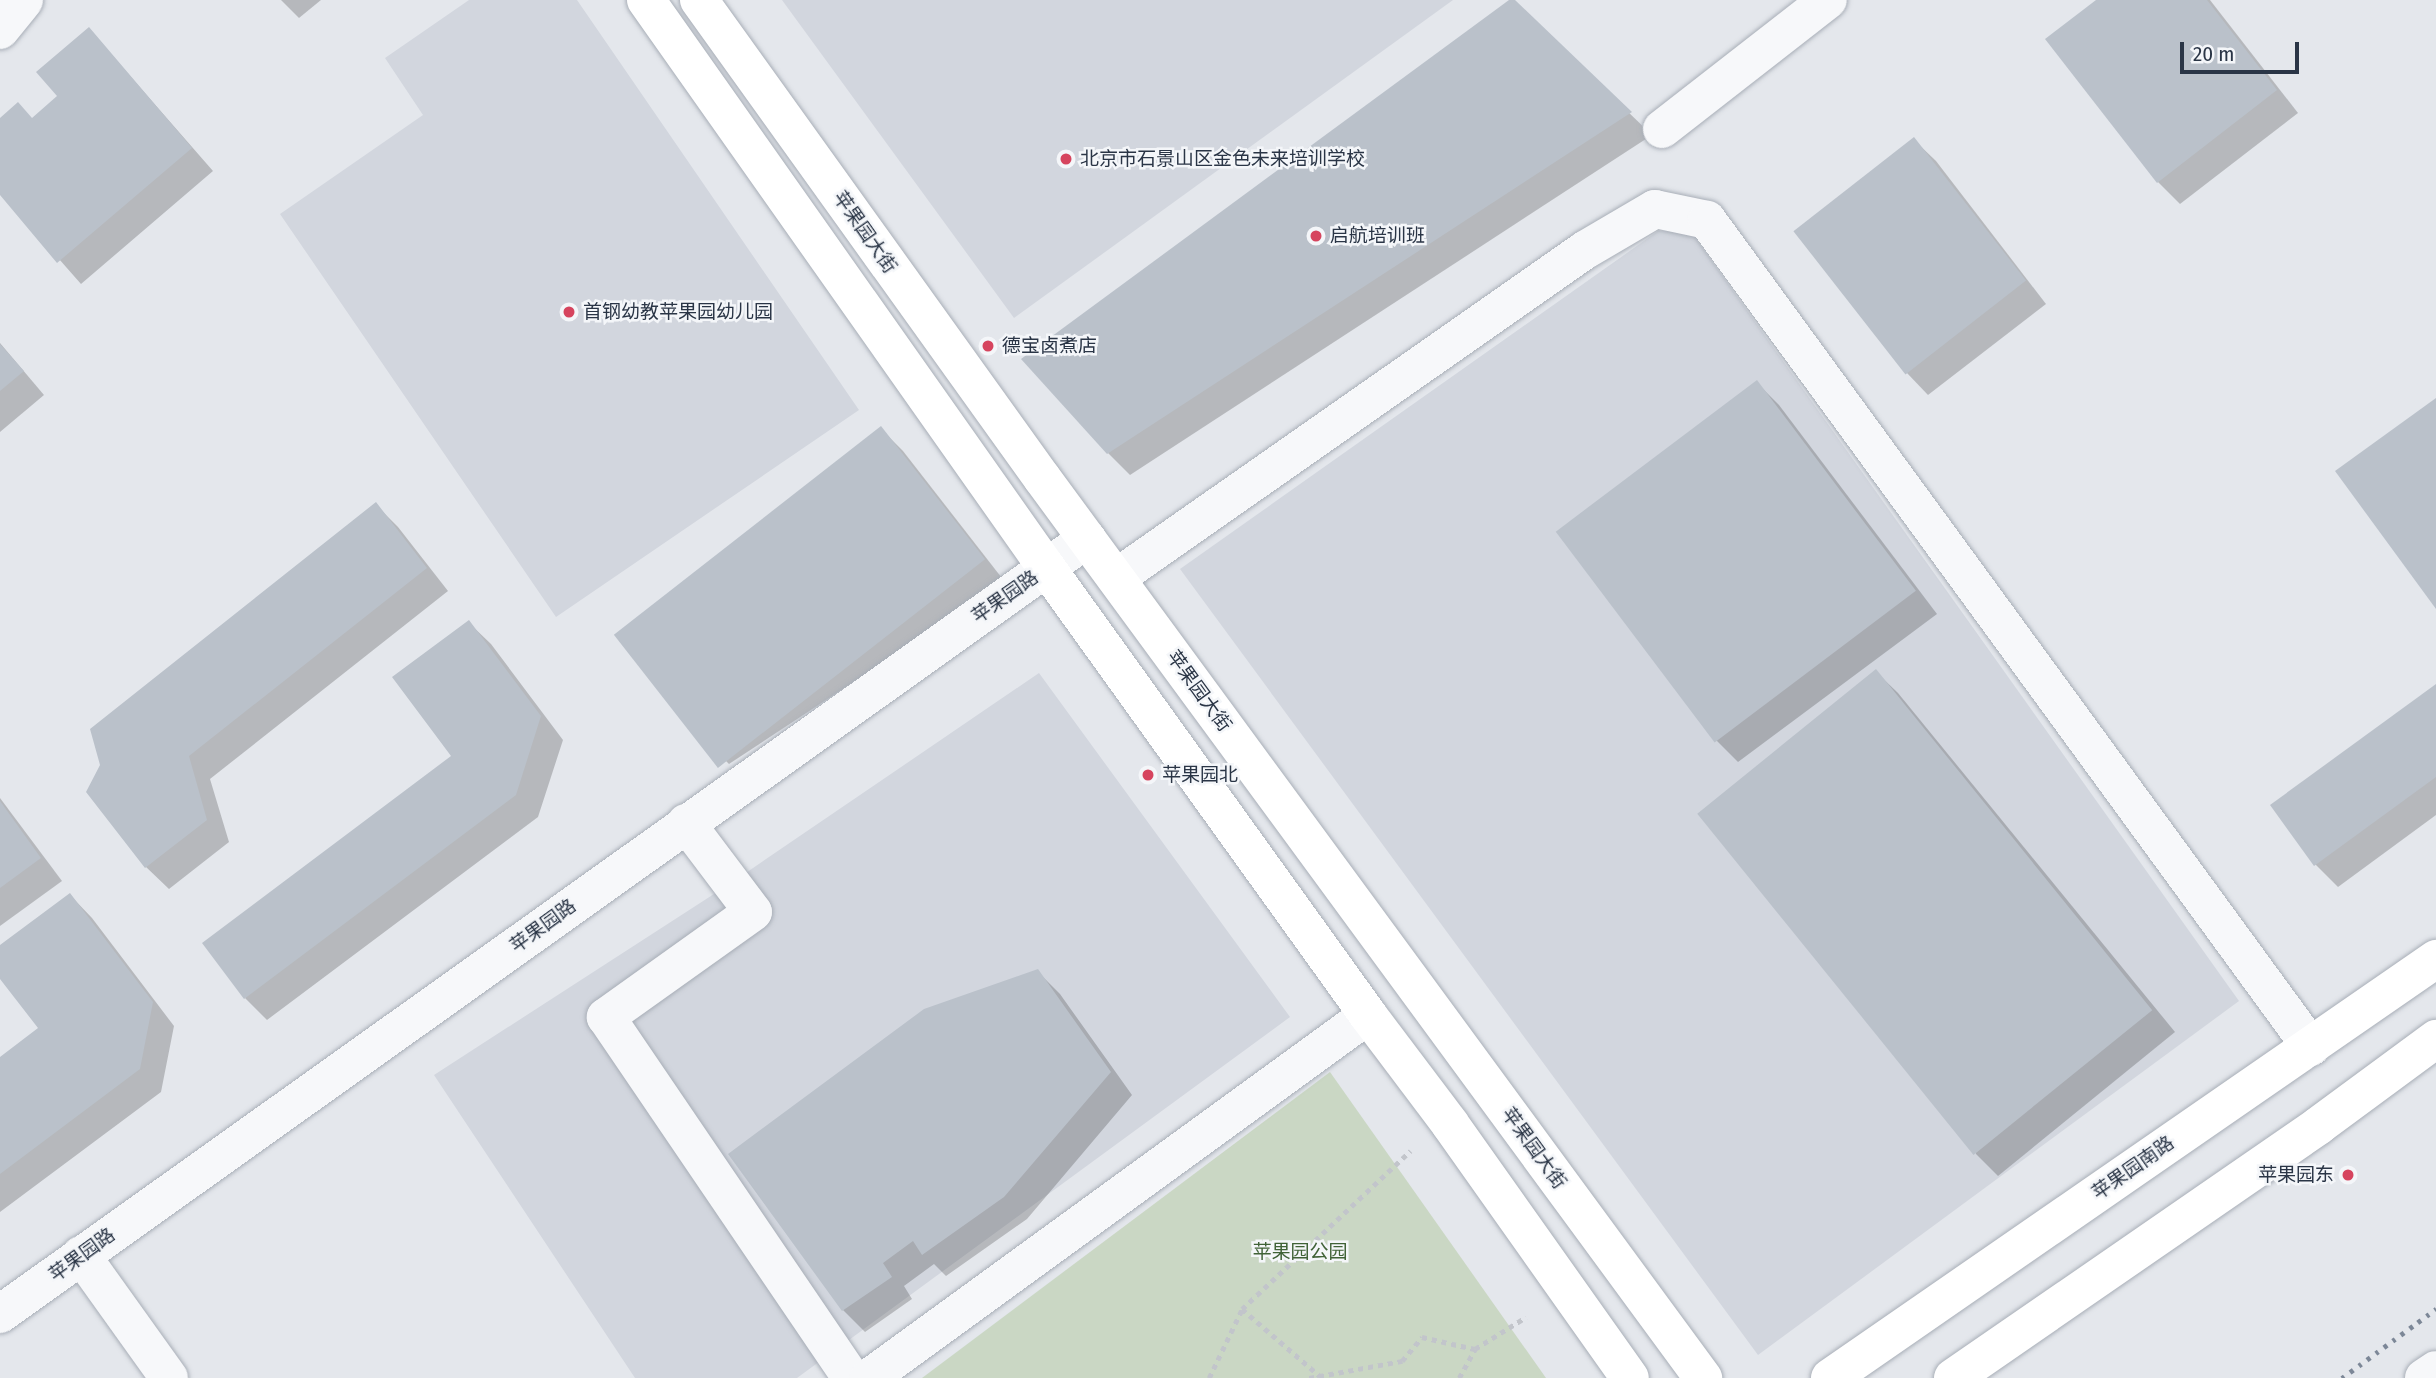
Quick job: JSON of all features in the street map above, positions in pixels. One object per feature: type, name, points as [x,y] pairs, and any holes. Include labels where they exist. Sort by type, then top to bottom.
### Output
[{"type":"main road","points":[[646,0],[1046,567],[1368,1015],[1450,1124],[1630,1378]]},
{"type":"main road","name":"苹果园大街","points":[[699,0],[1087,539],[1703,1378]]},
{"type":"main road","name":"苹果园南路","points":[[1830,1378],[2436,959]]},
{"type":"main road","points":[[1953,1378],[2318,1126],[2436,1039]]},
{"type":"street","points":[[0,30],[24,0]]},
{"type":"street","points":[[1662,129],[1828,0]]},
{"type":"street","points":[[1116,578],[1585,250],[1655,209],[1707,220],[2311,1046]]},
{"type":"street","name":"苹果园路","points":[[0,1314],[1087,539]]},
{"type":"street","points":[[686,823],[753,912],[606,1017],[850,1378]]},
{"type":"street","points":[[869,1378],[1368,1015]]},
{"type":"street","points":[[81,1255],[169,1378]]},
{"type":"street","points":[[2424,1378],[2436,1370]]},
{"type":"path","points":[[1209,1378],[1242,1309],[1410,1151]]},
{"type":"path","points":[[1242,1309],[1320,1376]]},
{"type":"path","points":[[1459,1378],[1475,1349],[1527,1317]]},
{"type":"path","points":[[1309,1378],[1402,1362],[1422,1337],[1475,1349]]},
{"type":"path","points":[[1341,1372],[1348,1378]]},
{"type":"shaded area","name":"首钢幼教苹果园幼儿园","points":[[469,0],[577,0],[859,410],[556,617],[280,214],[423,115],[385,58]]},
{"type":"shaded area","name":"北京市石景山区金色未来培训学校","points":[[782,0],[1453,0],[1014,318]]},
{"type":"shaded area","points":[[1658,231],[1691,232],[2239,1001],[1758,1355],[1180,569]]},
{"type":"shaded area","points":[[1039,673],[1290,1017],[797,1378],[635,1378],[434,1075],[731,883]]},
{"type":"green space","name":"苹果园公园","points":[[1330,1072],[1546,1378],[922,1378]]},
{"type":"building","name":"启航培训班","points":[[1509,0],[1515,0],[1632,112],[1107,454],[1021,359]]},
{"type":"building","points":[[2096,0],[2207,0],[2277,90],[2157,183],[2045,39]]},
{"type":"building","points":[[89,27],[192,148],[57,263],[0,195],[0,118],[18,102],[32,118],[57,96],[36,72]]},
{"type":"building","points":[[1914,137],[2026,280],[1905,375],[1793,231]]},
{"type":"building","points":[[0,344],[24,371],[0,391]]},
{"type":"building","points":[[1757,380],[1916,591],[1715,742],[1556,532]]},
{"type":"building","points":[[2436,398],[2436,609],[2335,471]]},
{"type":"building","points":[[881,426],[985,559],[718,768],[614,635]]},
{"type":"building","points":[[376,502],[427,568],[189,756],[207,820],[145,868],[86,792],[100,765],[90,729]]},
{"type":"building","points":[[469,620],[541,716],[516,795],[244,999],[202,943],[451,756],[392,677]]},
{"type":"building","points":[[1876,669],[2152,1010],[1974,1155],[1697,814]]},
{"type":"building","points":[[2436,684],[2436,777],[2314,866],[2270,805]]},
{"type":"building","points":[[0,801],[41,858],[0,888]]},
{"type":"building","points":[[70,893],[153,1002],[140,1069],[0,1174],[0,1057],[38,1028],[0,979],[0,945]]},
{"type":"building","points":[[1038,969],[1111,1072],[1004,1197],[922,1255],[913,1241],[883,1263],[892,1277],[842,1311],[728,1154],[924,1009]]},
{"type":"railway","points":[[2342,1378],[2436,1309]]},
{"type":"place","name":"北京市石景山区金色未来培训学校","points":[[1066,159]]},
{"type":"place","name":"启航培训班","points":[[1316,236]]},
{"type":"place","name":"首钢幼教苹果园幼儿园","points":[[569,312]]},
{"type":"place","name":"德宝卤煮店","points":[[988,346]]},
{"type":"place","name":"苹果园北","points":[[1148,775]]},
{"type":"place","name":"苹果园东","points":[[2348,1175]]}]
